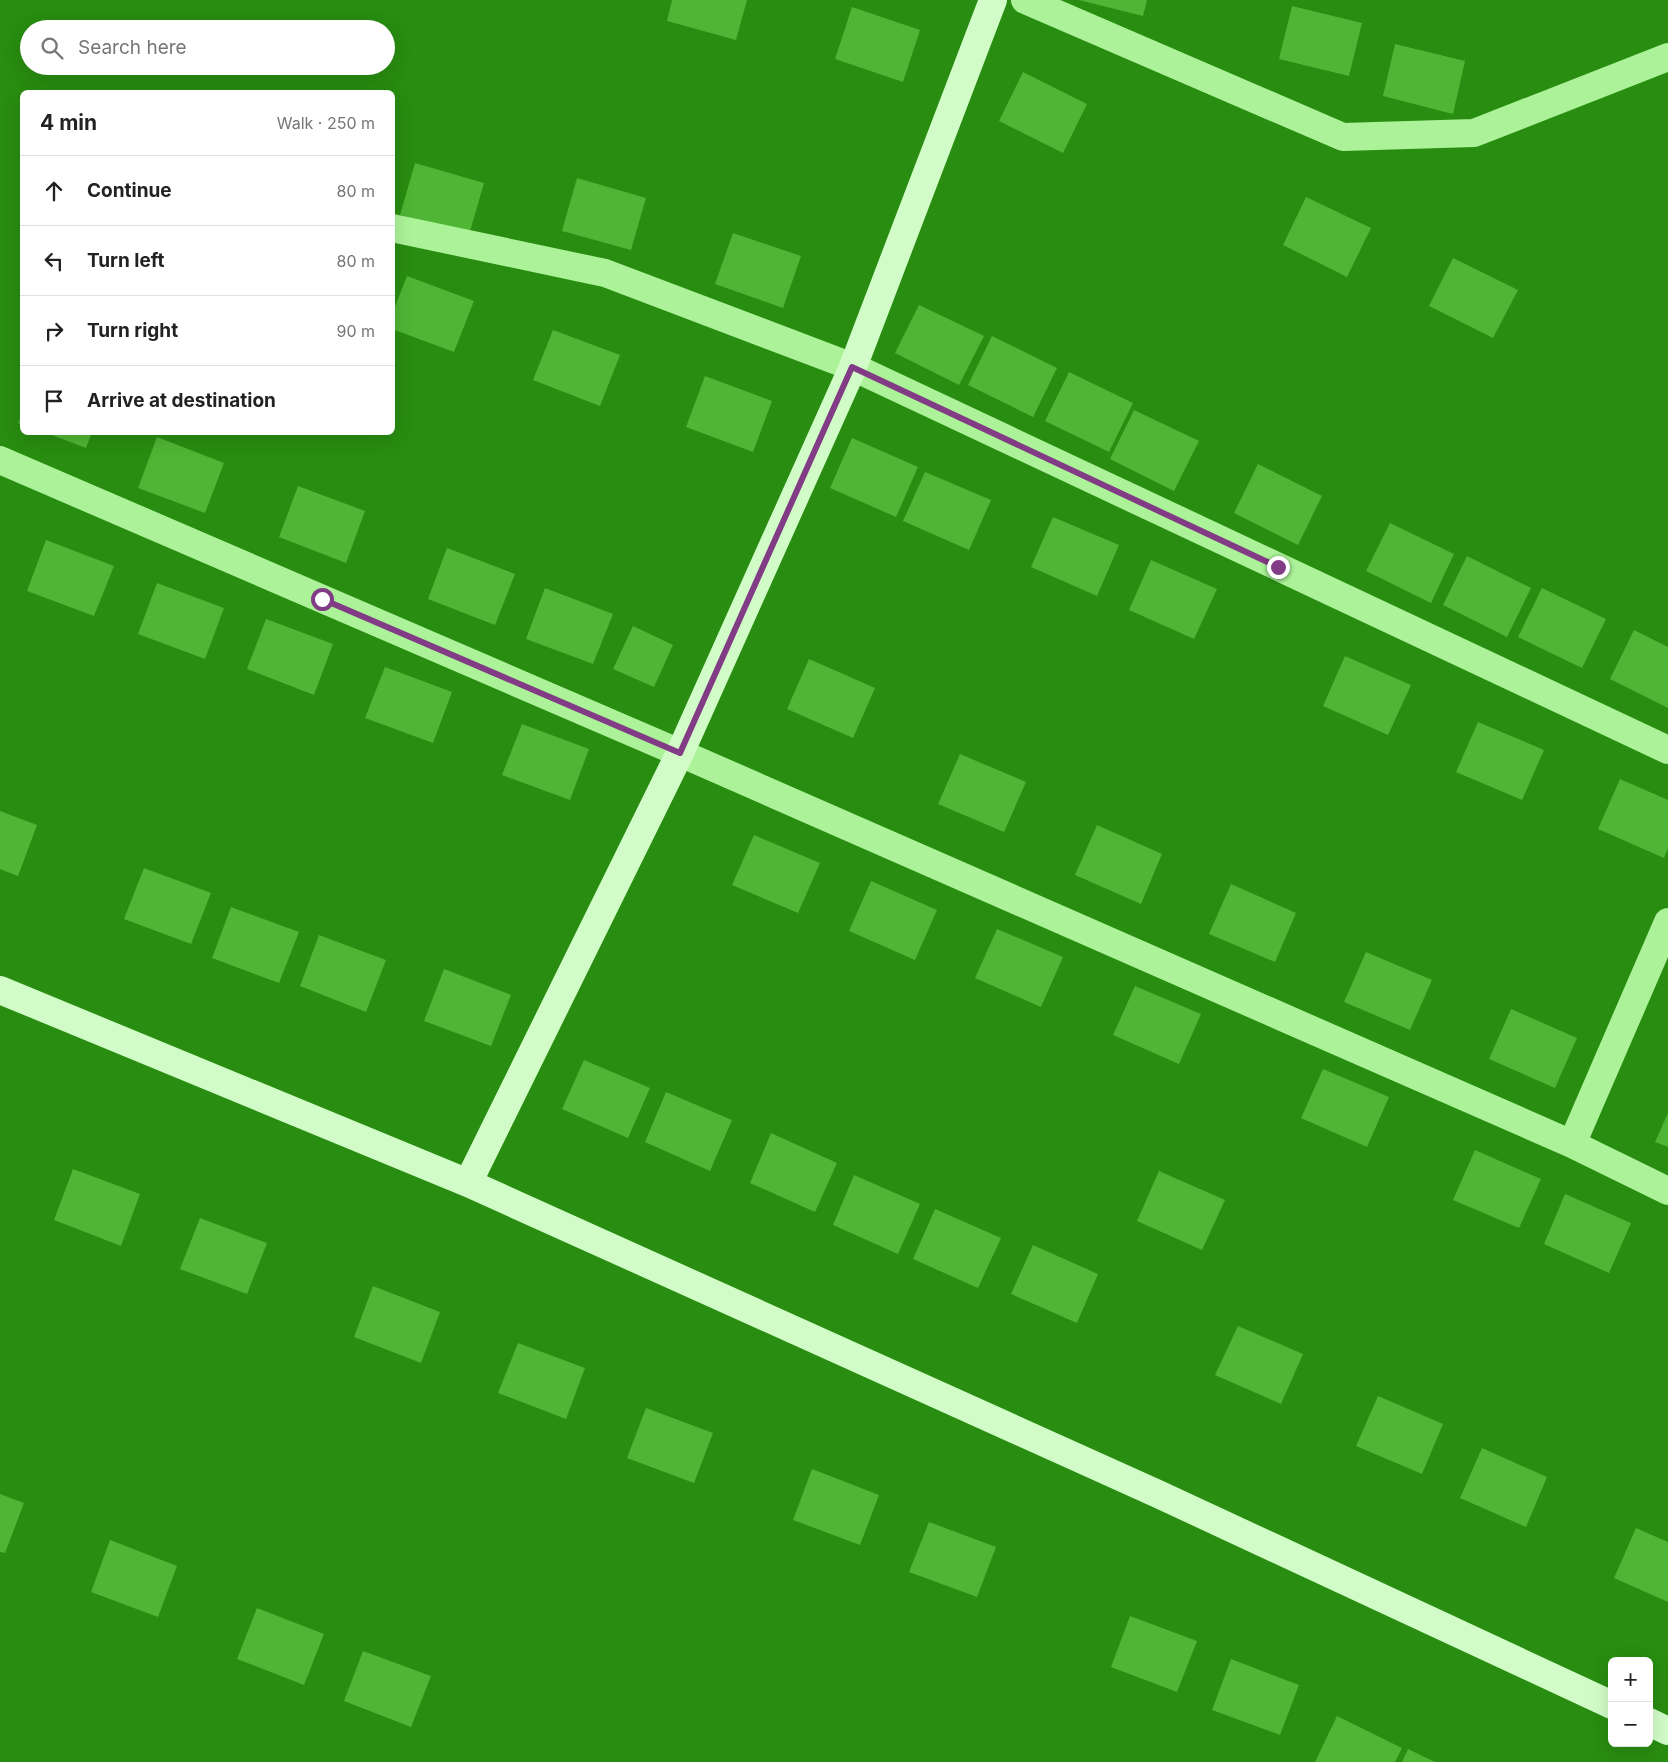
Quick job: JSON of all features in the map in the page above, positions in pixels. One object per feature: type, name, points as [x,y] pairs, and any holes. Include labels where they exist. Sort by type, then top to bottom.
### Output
[{"type":"main road","points":[[468,1183],[680,753],[852,367],[993,0]]},
{"type":"main road","points":[[0,990],[468,1183],[1158,1494],[1608,1703]]},
{"type":"main road","points":[[1653,1724],[1668,1731]]},
{"type":"street","points":[[1026,0],[1343,137],[1474,133],[1668,57]]},
{"type":"street","points":[[395,229],[605,274],[852,367],[1668,750]]},
{"type":"street","points":[[0,460],[680,753],[1572,1144],[1668,1191]]},
{"type":"street","points":[[1572,1144],[1668,922]]},
{"type":"building","points":[[672,0],[747,0],[736,40],[667,21]]},
{"type":"building","points":[[1079,0],[1147,0],[1143,16]]},
{"type":"building","points":[[1292,6],[1362,23],[1349,76],[1279,59]]},
{"type":"building","points":[[852,7],[920,30],[903,82],[835,59]]},
{"type":"building","points":[[1395,44],[1465,61],[1453,114],[1383,96]]},
{"type":"building","points":[[1023,72],[1087,104],[1063,153],[999,121]]},
{"type":"building","points":[[415,163],[484,183],[469,235],[400,215]]},
{"type":"building","points":[[577,178],[646,198],[631,250],[562,231]]},
{"type":"building","points":[[1306,197],[1371,228],[1347,277],[1283,245]]},
{"type":"building","points":[[733,233],[801,256],[783,308],[715,284]]},
{"type":"building","points":[[1453,258],[1518,290],[1493,338],[1429,306]]},
{"type":"building","points":[[407,276],[474,301],[454,352],[395,330],[395,306]]},
{"type":"building","points":[[919,305],[984,336],[959,385],[895,353]]},
{"type":"building","points":[[553,330],[620,355],[600,406],[533,380]]},
{"type":"building","points":[[992,336],[1057,368],[1033,417],[968,385]]},
{"type":"building","points":[[1069,372],[1133,403],[1109,452],[1045,421]]},
{"type":"building","points":[[705,376],[772,401],[753,452],[686,427]]},
{"type":"building","points":[[1134,410],[1199,441],[1174,491],[1110,459]]},
{"type":"building","points":[[52,435],[91,435],[86,448]]},
{"type":"building","points":[[157,437],[224,463],[205,513],[138,488]]},
{"type":"building","points":[[852,438],[918,467],[896,517],[830,488]]},
{"type":"building","points":[[1258,464],[1322,496],[1298,545],[1234,513]]},
{"type":"building","points":[[925,472],[991,500],[969,550],[903,521]]},
{"type":"building","points":[[298,486],[365,511],[346,563],[279,537]]},
{"type":"building","points":[[1053,517],[1119,545],[1097,596],[1031,567]]},
{"type":"building","points":[[1390,523],[1454,554],[1431,603],[1366,571]]},
{"type":"building","points":[[46,540],[114,566],[94,616],[27,591]]},
{"type":"building","points":[[447,548],[515,574],[495,625],[428,599]]},
{"type":"building","points":[[1467,556],[1531,588],[1507,637],[1443,605]]},
{"type":"building","points":[[1151,560],[1217,589],[1194,639],[1129,610]]},
{"type":"building","points":[[157,583],[224,608],[205,659],[138,634]]},
{"type":"building","points":[[545,588],[613,614],[593,664],[526,639]]},
{"type":"building","points":[[1542,588],[1606,619],[1582,668],[1518,637]]},
{"type":"building","points":[[266,619],[333,644],[314,695],[247,669]]},
{"type":"building","points":[[633,626],[673,645],[654,687],[613,669]]},
{"type":"building","points":[[1634,630],[1668,647],[1668,708],[1610,679]]},
{"type":"building","points":[[1345,656],[1411,685],[1388,735],[1323,706]]},
{"type":"building","points":[[809,659],[875,688],[853,738],[787,709]]},
{"type":"building","points":[[385,667],[452,692],[433,743],[365,718]]},
{"type":"building","points":[[1478,722],[1544,750],[1522,800],[1456,772]]},
{"type":"building","points":[[522,724],[589,749],[570,800],[502,775]]},
{"type":"building","points":[[960,754],[1026,782],[1004,832],[938,804]]},
{"type":"building","points":[[1620,779],[1668,800],[1668,848],[1664,858],[1598,829]]},
{"type":"building","points":[[0,811],[37,825],[18,876],[0,869]]},
{"type":"building","points":[[1097,825],[1162,854],[1141,904],[1075,875]]},
{"type":"building","points":[[754,835],[820,863],[798,913],[732,885]]},
{"type":"building","points":[[144,868],[211,893],[191,944],[124,919]]},
{"type":"building","points":[[871,881],[937,910],[915,960],[849,931]]},
{"type":"building","points":[[1231,884],[1296,913],[1275,962],[1209,934]]},
{"type":"building","points":[[231,907],[299,932],[279,983],[212,958]]},
{"type":"building","points":[[997,929],[1063,957],[1041,1007],[975,978]]},
{"type":"building","points":[[319,935],[386,960],[366,1012],[300,986]]},
{"type":"building","points":[[1366,952],[1432,980],[1410,1030],[1344,1002]]},
{"type":"building","points":[[444,969],[511,995],[491,1046],[424,1021]]},
{"type":"building","points":[[1135,986],[1201,1014],[1179,1064],[1113,1035]]},
{"type":"building","points":[[1511,1009],[1577,1038],[1555,1088],[1489,1059]]},
{"type":"building","points":[[584,1060],[650,1088],[628,1138],[562,1109]]},
{"type":"building","points":[[1323,1069],[1389,1097],[1367,1147],[1301,1118]]},
{"type":"building","points":[[666,1092],[732,1120],[710,1171],[645,1142]]},
{"type":"building","points":[[1668,1113],[1668,1147],[1655,1142]]},
{"type":"building","points":[[771,1133],[837,1163],[815,1212],[750,1183]]},
{"type":"building","points":[[1475,1150],[1541,1179],[1519,1228],[1453,1200]]},
{"type":"building","points":[[73,1169],[140,1194],[121,1246],[54,1220]]},
{"type":"building","points":[[1159,1171],[1225,1200],[1202,1250],[1137,1221]]},
{"type":"building","points":[[854,1175],[920,1204],[898,1254],[833,1225]]},
{"type":"building","points":[[1565,1194],[1631,1223],[1609,1273],[1544,1244]]},
{"type":"building","points":[[935,1209],[1001,1238],[978,1288],[913,1259]]},
{"type":"building","points":[[200,1218],[267,1243],[247,1294],[180,1269]]},
{"type":"building","points":[[1033,1245],[1098,1274],[1077,1323],[1011,1294]]},
{"type":"building","points":[[373,1286],[440,1312],[421,1363],[354,1337]]},
{"type":"building","points":[[1238,1326],[1303,1354],[1281,1404],[1215,1375]]},
{"type":"building","points":[[518,1343],[585,1368],[566,1419],[498,1393]]},
{"type":"building","points":[[1378,1396],[1443,1424],[1422,1474],[1356,1446]]},
{"type":"building","points":[[646,1408],[713,1433],[694,1483],[627,1458]]},
{"type":"building","points":[[1482,1448],[1547,1477],[1526,1527],[1460,1498]]},
{"type":"building","points":[[812,1469],[879,1495],[860,1545],[793,1520]]},
{"type":"building","points":[[0,1494],[24,1503],[5,1553],[0,1552]]},
{"type":"building","points":[[929,1522],[996,1547],[977,1597],[909,1572]]},
{"type":"building","points":[[1636,1528],[1668,1542],[1668,1602],[1614,1578]]},
{"type":"building","points":[[110,1540],[177,1566],[158,1617],[91,1592]]},
{"type":"building","points":[[257,1608],[324,1634],[304,1685],[237,1659]]},
{"type":"building","points":[[1130,1616],[1197,1641],[1177,1692],[1111,1667]]},
{"type":"building","points":[[363,1651],[431,1676],[411,1727],[344,1701]]},
{"type":"building","points":[[1231,1659],[1299,1685],[1280,1735],[1212,1710]]},
{"type":"building","points":[[1337,1716],[1402,1748],[1395,1762],[1315,1762]]},
{"type":"building","points":[[1408,1749],[1435,1762],[1402,1762]]},
{"type":"route","points":[[322,599],[680,753],[852,367],[1278,567]]}]
